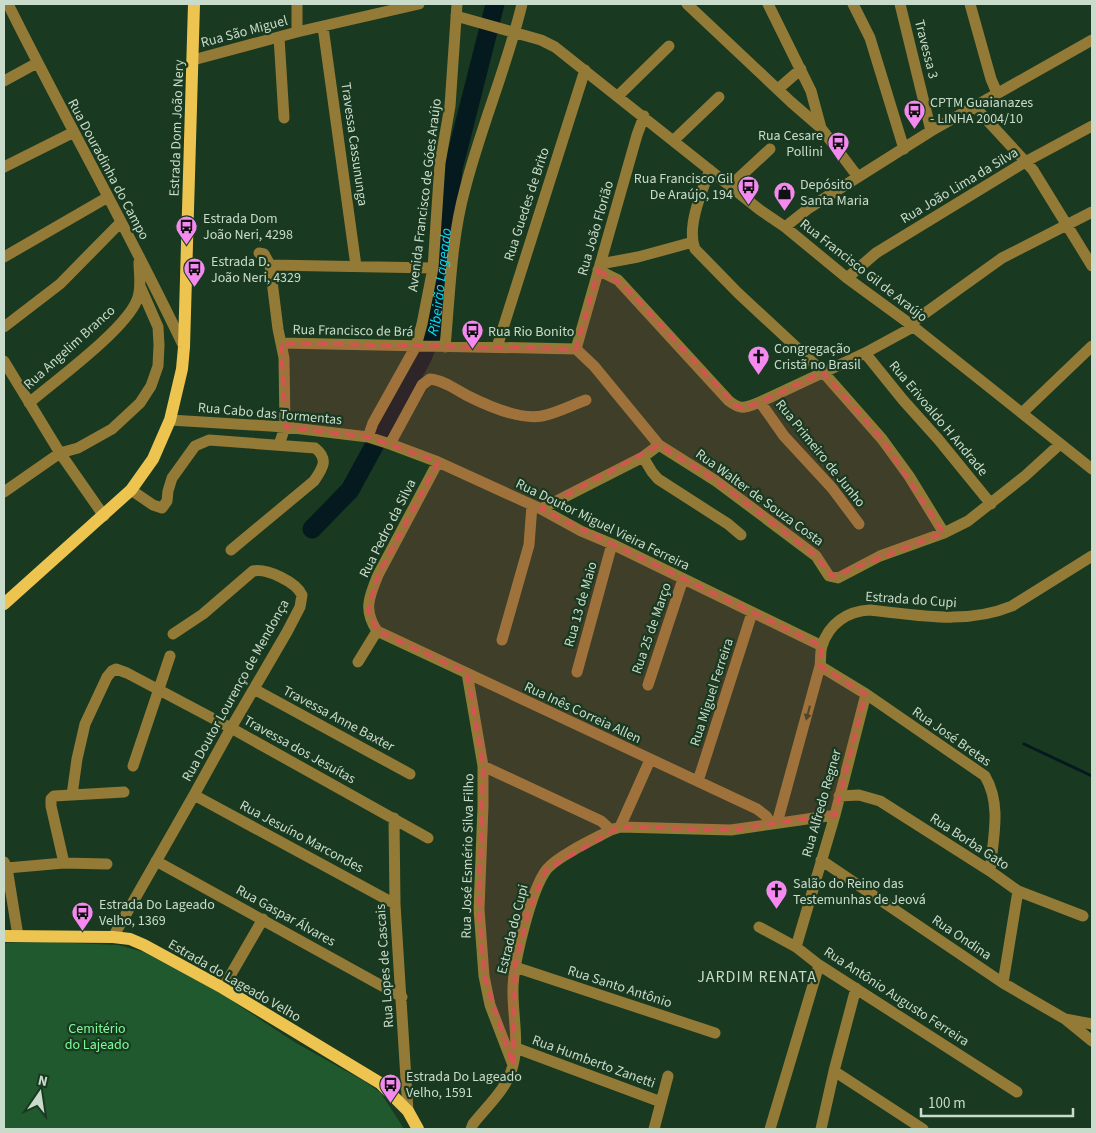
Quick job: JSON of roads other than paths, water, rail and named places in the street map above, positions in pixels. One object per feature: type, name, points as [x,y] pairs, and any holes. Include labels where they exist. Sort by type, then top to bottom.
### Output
[{"type":"main road","name":"Estrada Dom João Nery","points":[[4,604],[131,490],[153,458],[170,420],[182,369],[184,347],[194,4]]},
{"type":"main road","name":"Estrada do Lageado Velho","points":[[4,936],[113,936],[130,939],[144,945],[223,988],[380,1083],[408,1112],[418,1129]]},
{"type":"street","name":"Rua Douradinha do Campo","points":[[8,4],[37,63],[162,300],[184,347]]},
{"type":"street","points":[[297,4],[297,32]]},
{"type":"street","name":"Rua São Miguel","points":[[193,60],[297,32],[324,27],[387,8],[419,4]]},
{"type":"street","name":"Avenida Francisco de Góes Araújo","points":[[368,437],[373,423],[420,346],[433,268],[440,163],[450,106],[457,4]]},
{"type":"street","points":[[443,347],[457,222],[465,188],[515,32],[522,4]]},
{"type":"street","points":[[687,4],[821,128],[858,177]]},
{"type":"street","points":[[768,4],[811,92],[821,128]]},
{"type":"street","points":[[853,4],[870,38],[904,149]]},
{"type":"street","name":"Travessa 3","points":[[900,4],[931,131]]},
{"type":"street","points":[[970,4],[991,79],[997,93]]},
{"type":"street","name":"Rua Francisco Gil de Araújo","points":[[456,16],[541,40],[554,47],[785,227],[847,278],[1022,412],[1092,470]]},
{"type":"street","name":"Travessa Cassununga","points":[[324,27],[356,266]]},
{"type":"street","points":[[279,37],[284,118]]},
{"type":"street","points":[[785,227],[809,208],[931,131],[1092,40]]},
{"type":"street","points":[[618,96],[669,46]]},
{"type":"street","points":[[4,81],[37,63]]},
{"type":"street","points":[[778,89],[801,69]]},
{"type":"street","name":"Rua Guedes de Brito","points":[[497,347],[585,70]]},
{"type":"street","points":[[674,140],[719,97]]},
{"type":"street","points":[[974,106],[1033,170],[1092,266]]},
{"type":"street","name":"Rua João Florião","points":[[576,349],[644,116]]},
{"type":"street","name":"Rua João Lima da Silva","points":[[847,278],[876,253],[1025,162],[1092,126]]},
{"type":"street","points":[[4,167],[74,132]]},
{"type":"street","points":[[730,186],[770,149]]},
{"type":"street","points":[[710,170],[700,197],[693,225],[693,242],[700,255],[823,372],[882,440],[909,476],[944,533]]},
{"type":"street","points":[[4,257],[108,196]]},
{"type":"street","points":[[599,267],[624,286],[736,406],[744,408],[865,352],[911,326],[1002,258],[1092,212]]},
{"type":"street","points":[[4,327],[60,284],[121,222]]},
{"type":"street","points":[[599,267],[693,242]]},
{"type":"street","points":[[259,253],[264,254],[270,265],[284,358],[285,427],[279,445]]},
{"type":"street","name":"Rua Angelim Branco","points":[[29,403],[115,329],[134,308],[140,286],[139,258]]},
{"type":"street","points":[[270,265],[433,268]]},
{"type":"street","points":[[4,492],[60,453],[78,448],[112,429],[140,403],[151,386],[158,366],[159,335],[154,316],[140,286]]},
{"type":"street","name":"Rua Francisco de Brá","points":[[281,343],[576,349]]},
{"type":"street","points":[[1022,412],[1092,346]]},
{"type":"street","points":[[502,640],[529,546],[536,507],[662,447],[594,366],[576,349]]},
{"type":"street","name":"Rua Erivoaldo H Andrade","points":[[865,352],[991,504]]},
{"type":"street","points":[[4,361],[60,453],[104,516]]},
{"type":"street","points":[[390,444],[422,385],[430,379],[442,382],[468,396],[526,417],[552,413],[586,400]]},
{"type":"street","name":"Rua Primeiro de Junho","points":[[760,402],[784,436],[832,488],[859,524]]},
{"type":"street","name":"Rua Cabo das Tormentas","points":[[170,420],[285,427],[368,437]]},
{"type":"street","name":"Rua Doutor Miguel Vieira Ferreira","points":[[368,437],[438,462],[536,507],[581,531],[612,544],[822,646]]},
{"type":"street","points":[[131,490],[153,505],[162,508],[167,501],[172,478],[195,446],[208,440],[315,448],[321,453],[324,461],[321,471],[314,481],[231,550]]},
{"type":"street","name":"Rua Walter de Souza Costa","points":[[662,447],[716,481],[816,556],[828,574],[838,578],[880,556],[944,533],[968,521],[1025,476],[1059,444]]},
{"type":"street","points":[[643,457],[658,479],[728,524],[740,535]]},
{"type":"street","name":"Rua Pedro da Silva","points":[[377,632],[369,616],[371,592],[378,575],[438,462]]},
{"type":"street","name":"Rua 13 de Maio","points":[[576,672],[612,544]]},
{"type":"street","name":"Estrada do Cupi","points":[[774,824],[820,666],[822,646],[830,630],[841,618],[859,610],[959,618],[998,612],[1012,606],[1092,556]]},
{"type":"street","name":"Rua Doutor Lourenço de Mendonça","points":[[113,936],[287,632],[300,607],[302,595],[300,590],[294,585],[268,571],[260,569],[253,571],[203,614],[173,634]]},
{"type":"street","name":"Rua 25 de Março","points":[[648,685],[683,580]]},
{"type":"street","name":"Rua Miguel Ferreira","points":[[698,781],[752,613]]},
{"type":"street","points":[[358,662],[377,632]]},
{"type":"street","name":"Rua Inês Correia Allen","points":[[377,632],[698,781],[757,810],[774,824]]},
{"type":"street","points":[[133,766],[170,656]]},
{"type":"street","name":"Rua José Bretas","points":[[820,666],[866,694],[985,776],[992,787],[995,799],[990,871]]},
{"type":"street","name":"Travessa dos Jesuítas","points":[[72,795],[77,759],[85,724],[107,676],[116,669],[231,728],[428,838]]},
{"type":"street","name":"Rua José Esmério Silva Filho","points":[[467,673],[483,766],[479,909],[484,976],[490,1005],[513,1066]]},
{"type":"street","name":"Travessa Anne Baxter","points":[[254,689],[410,774]]},
{"type":"street","name":"Rua Alfredo Regner","points":[[796,947],[820,860],[835,815],[866,694]]},
{"type":"street","points":[[615,828],[650,760]]},
{"type":"street","points":[[483,766],[615,828],[731,830],[835,815]]},
{"type":"street","points":[[64,863],[51,799],[57,795],[124,792]]},
{"type":"street","name":"Rua Jesuíno Marcondes","points":[[194,795],[395,904]]},
{"type":"street","name":"Rua Borba Gato","points":[[839,796],[859,795],[880,801],[1018,891],[1084,916]]},
{"type":"street","name":"Rua Lopes de Cascais","points":[[394,818],[395,904],[408,1112]]},
{"type":"street","name":"Estrada do Cupi","points":[[471,1129],[502,1089],[513,1066],[516,1048],[513,991],[515,968],[529,911],[540,882],[546,870],[558,860],[615,828]]},
{"type":"street","name":"Rua Ondina","points":[[820,860],[1003,983],[1065,1019],[1092,1041]]},
{"type":"street","name":"Rua Gaspar Álvares","points":[[156,861],[402,997]]},
{"type":"street","points":[[18,936],[5,865],[107,864]]},
{"type":"street","points":[[1003,983],[1018,891]]},
{"type":"street","points":[[223,988],[263,919]]},
{"type":"street","name":"Rua Antônio Augusto Ferreira","points":[[759,927],[796,947],[819,965],[1017,1092]]},
{"type":"street","points":[[770,1129],[819,965]]},
{"type":"street","name":"Rua Santo Antônio","points":[[515,968],[715,1033]]},
{"type":"street","points":[[821,1129],[856,988]]},
{"type":"street","name":"Rua Ondina","points":[[1065,1019],[1092,1024]]},
{"type":"street","name":"Rua Humberto Zanetti","points":[[516,1048],[661,1102]]},
{"type":"street","points":[[834,1072],[923,1129]]},
{"type":"street","points":[[654,1129],[668,1076]]},
{"type":"waterway","name":"Ribeirão Lageado","points":[[312,529],[350,490],[422,358],[435,326],[453,169],[495,4]]},
{"type":"waterway","points":[[1024,744],[1092,776]]},
{"type":"place","name":"CPTM Guaianazes - LINHA 2004/10","points":[[914,129]]},
{"type":"place","name":"Rua Cesare Pollini","points":[[839,162]]},
{"type":"place","name":"Rua Francisco Gil De Araújo, 194","points":[[749,205]]},
{"type":"place","name":"Depósito Santa Maria","points":[[784,211]]},
{"type":"place","name":"Estrada Dom João Neri, 4298","points":[[187,245]]},
{"type":"place","name":"Estrada D. João Neri, 4329","points":[[195,288]]},
{"type":"place","name":"Rua Rio Bonito","points":[[472,350]]},
{"type":"place","name":"Congregação Cristã no Brasil","points":[[758,375]]},
{"type":"place","name":"Salão do Reino das Testemunhas de Jeová","points":[[777,910]]},
{"type":"place","name":"Estrada Do Lageado Velho, 1369","points":[[83,931]]},
{"type":"place","name":"Estrada Do Lageado Velho, 1591","points":[[390,1103]]},
{"type":"district","name":"JARDIM RENATA","points":[[757,976]]},
{"type":"park label","name":"Cemitério do Lajeado","points":[[97,1036]]}]
